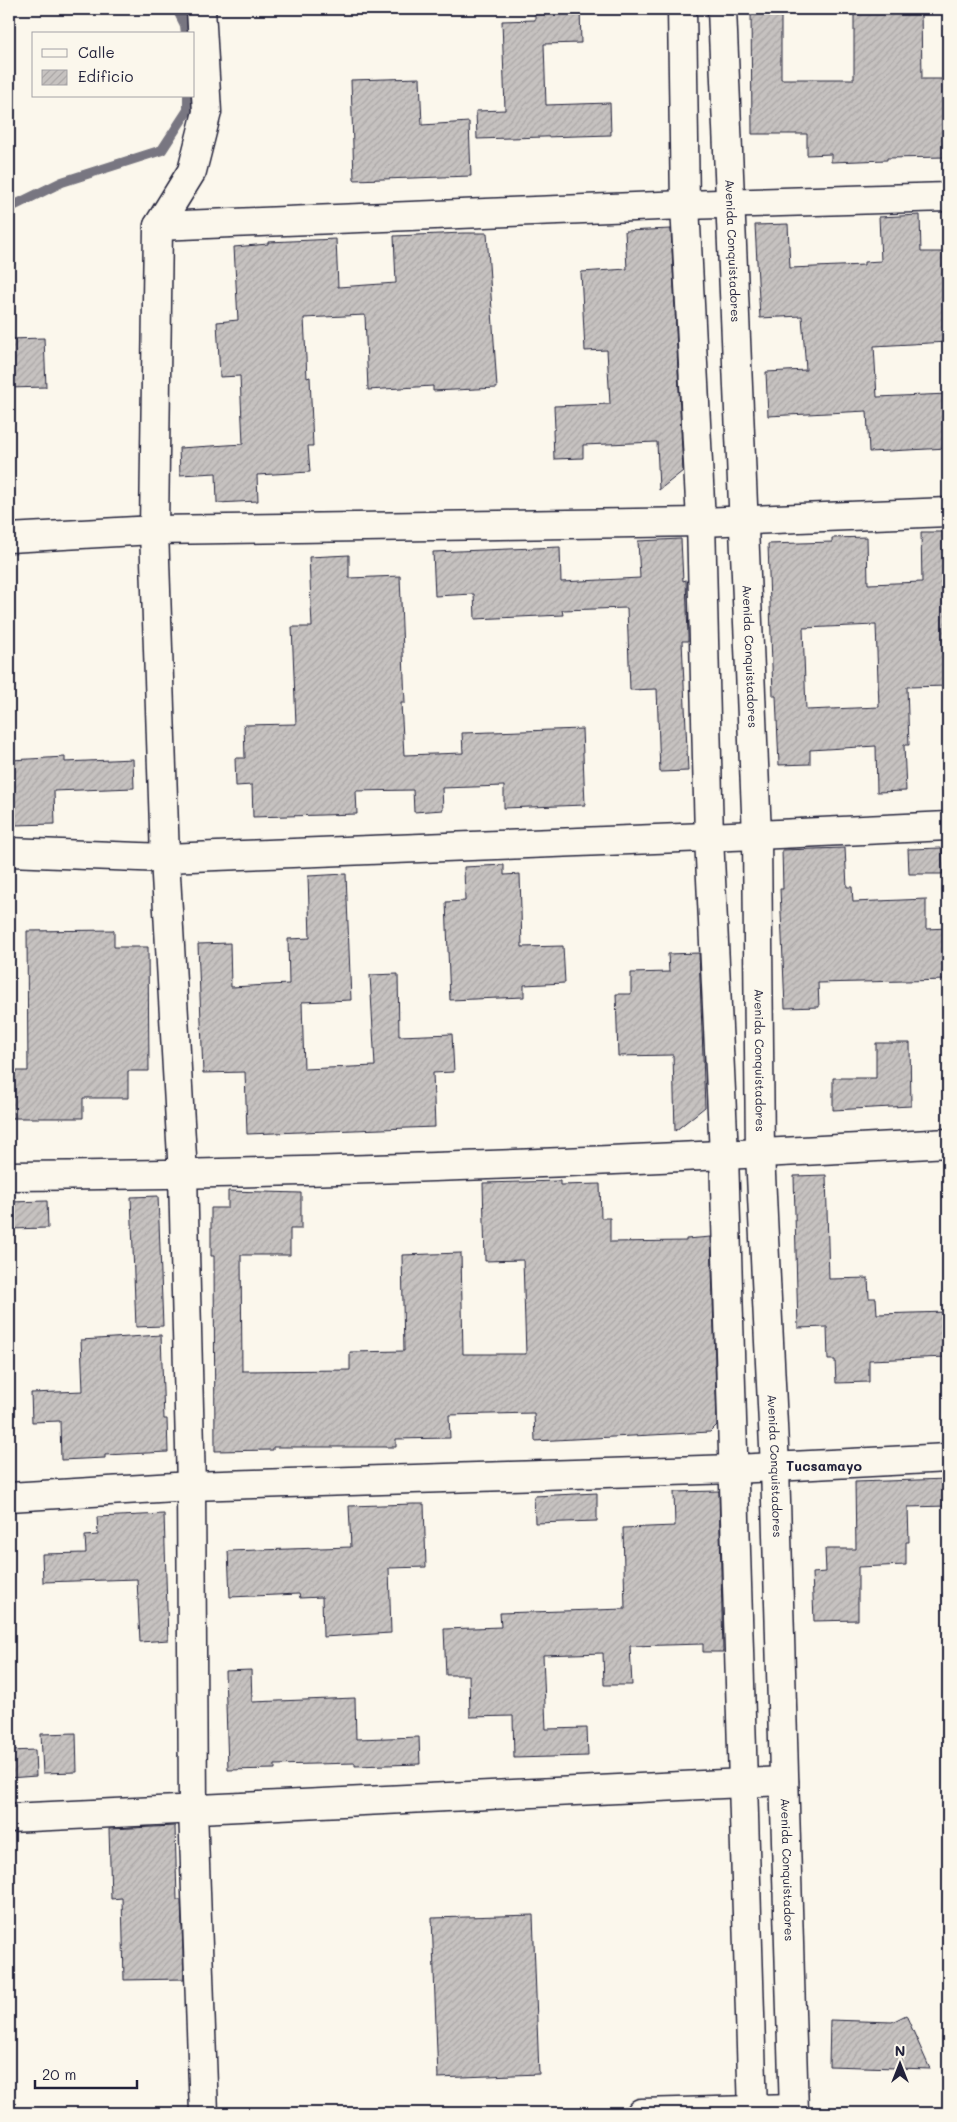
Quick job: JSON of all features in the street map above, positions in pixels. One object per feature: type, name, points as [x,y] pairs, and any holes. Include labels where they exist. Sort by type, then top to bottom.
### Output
[{"type":"street","points":[[201,9],[207,112],[192,171],[158,226],[154,530],[165,858],[183,1175],[191,1486],[194,1810],[204,2113]]},
{"type":"street","points":[[682,9],[685,204],[701,522],[709,836],[724,1155],[753,2111]]},
{"type":"street","name":"Avenida Conquistadores","points":[[722,9],[757,835],[760,1154],[775,1467],[794,2111]]},
{"type":"street","points":[[158,226],[685,204],[948,197]]},
{"type":"street","points":[[9,538],[154,530],[701,522],[948,512]]},
{"type":"street","points":[[9,852],[165,858],[948,826]]},
{"type":"street","points":[[9,1176],[183,1175],[760,1154],[948,1143]]},
{"type":"street","points":[[9,1496],[191,1486],[734,1469],[948,1458]]},
{"type":"street","points":[[9,1818],[784,1781]]},
{"type":"street","points":[[641,2113],[794,2111]]},
{"type":"building","points":[[535,9],[580,9],[581,43],[544,44],[546,105],[610,103],[611,135],[477,139],[476,111],[505,110],[502,21],[535,20]]},
{"type":"building","points":[[751,9],[781,9],[781,79],[854,79],[854,9],[921,9],[922,79],[948,79],[948,157],[887,158],[887,160],[831,162],[831,154],[807,155],[807,134],[752,134]]},
{"type":"building","points":[[420,78],[422,125],[469,122],[471,176],[354,180],[351,80]]},
{"type":"building","points":[[920,215],[921,252],[948,252],[948,342],[874,346],[877,397],[948,394],[948,448],[869,452],[867,411],[768,416],[766,372],[806,370],[802,316],[760,318],[755,225],[788,224],[790,268],[864,265],[864,262],[881,261],[879,217]]},
{"type":"building","points":[[671,229],[683,471],[659,490],[657,442],[583,445],[583,458],[554,459],[554,406],[610,404],[607,350],[585,351],[581,272],[627,269],[625,231]]},
{"type":"building","points":[[487,233],[497,388],[433,391],[433,386],[368,390],[365,315],[304,318],[307,378],[310,377],[313,446],[308,446],[310,472],[257,475],[258,501],[217,503],[216,473],[180,475],[179,448],[243,444],[240,376],[220,377],[217,322],[238,320],[234,247],[268,244],[268,242],[336,239],[338,287],[396,283],[394,236]]},
{"type":"building","points":[[44,338],[46,387],[9,388],[9,339]]},
{"type":"building","points":[[921,532],[948,532],[948,686],[907,687],[909,745],[904,745],[906,791],[877,792],[876,746],[810,750],[810,764],[779,765],[776,696],[773,696],[768,544],[832,542],[832,538],[867,537],[868,584],[922,582]],"holes":[[[876,625],[879,707],[806,710],[803,628]]]},
{"type":"building","points":[[681,539],[683,581],[686,580],[688,636],[688,641],[682,641],[688,771],[660,772],[657,689],[630,690],[627,608],[562,610],[563,615],[475,619],[474,594],[435,596],[433,552],[560,547],[561,582],[640,578],[638,541]]},
{"type":"building","points":[[349,555],[349,578],[400,576],[405,703],[401,703],[404,755],[463,753],[462,733],[582,729],[585,805],[504,808],[504,786],[442,788],[443,810],[414,812],[413,790],[356,791],[357,814],[253,817],[252,785],[236,786],[235,758],[245,758],[244,725],[296,724],[292,627],[312,627],[309,557]]},
{"type":"building","points":[[65,757],[65,762],[133,759],[134,788],[54,791],[55,824],[14,825],[11,760]]},
{"type":"building","points":[[845,848],[847,887],[852,887],[853,902],[926,899],[926,929],[948,928],[948,980],[818,983],[819,1007],[785,1008],[780,889],[783,889],[782,850]]},
{"type":"building","points":[[942,848],[943,874],[909,874],[908,849]]},
{"type":"building","points":[[504,865],[504,875],[520,874],[522,947],[563,946],[565,983],[524,985],[524,997],[450,1000],[446,902],[465,901],[464,867]]},
{"type":"building","points":[[346,874],[351,1000],[302,1002],[304,1069],[375,1066],[370,975],[398,974],[399,1036],[452,1034],[454,1072],[433,1073],[435,1127],[247,1134],[245,1072],[203,1073],[198,944],[230,943],[231,987],[289,984],[288,939],[310,938],[308,876]]},
{"type":"building","points":[[114,930],[114,947],[148,947],[149,1071],[128,1071],[128,1098],[83,1098],[83,1118],[9,1118],[9,1071],[28,1071],[27,931]]},
{"type":"building","points":[[699,953],[705,1107],[675,1131],[673,1055],[618,1056],[616,994],[631,994],[631,973],[669,972],[668,954]]},
{"type":"building","points":[[876,1043],[910,1043],[911,1106],[833,1110],[833,1078],[876,1078]]},
{"type":"building","points":[[826,1175],[829,1279],[868,1278],[869,1298],[876,1298],[877,1314],[948,1312],[948,1357],[869,1360],[869,1382],[836,1383],[835,1360],[828,1360],[827,1327],[798,1328],[794,1176]]},
{"type":"building","points":[[560,1181],[560,1185],[600,1184],[601,1218],[610,1218],[610,1242],[686,1241],[686,1239],[711,1237],[717,1425],[710,1432],[535,1441],[534,1413],[449,1415],[450,1438],[396,1439],[396,1447],[273,1447],[273,1450],[215,1451],[214,1256],[211,1256],[211,1208],[228,1208],[228,1191],[301,1193],[301,1229],[290,1229],[290,1255],[241,1255],[242,1371],[350,1370],[350,1352],[404,1351],[402,1255],[461,1253],[463,1354],[526,1354],[523,1260],[485,1261],[483,1183]]},
{"type":"building","points":[[158,1196],[163,1326],[136,1327],[131,1197]]},
{"type":"building","points":[[47,1201],[48,1228],[9,1229],[9,1202]]},
{"type":"building","points":[[161,1335],[164,1419],[167,1419],[168,1452],[105,1455],[105,1458],[61,1460],[60,1421],[32,1422],[31,1393],[83,1391],[81,1340]]},
{"type":"building","points":[[948,1479],[948,1506],[908,1507],[909,1542],[906,1542],[906,1565],[858,1567],[858,1620],[814,1621],[812,1573],[826,1572],[825,1549],[856,1549],[855,1482]]},
{"type":"building","points":[[719,1491],[723,1652],[703,1652],[703,1644],[630,1646],[632,1685],[604,1685],[603,1653],[543,1655],[546,1729],[587,1728],[588,1756],[514,1758],[513,1716],[470,1717],[469,1675],[446,1675],[444,1629],[501,1627],[500,1613],[625,1609],[623,1528],[675,1526],[674,1492]]},
{"type":"building","points":[[597,1493],[597,1521],[535,1523],[534,1496]]},
{"type":"building","points":[[424,1504],[426,1567],[389,1568],[391,1633],[323,1637],[322,1597],[300,1598],[299,1594],[230,1597],[228,1551],[351,1547],[349,1506]]},
{"type":"building","points":[[164,1514],[168,1640],[140,1642],[137,1579],[43,1582],[42,1554],[86,1553],[85,1536],[98,1535],[97,1517]]},
{"type":"building","points":[[251,1670],[252,1702],[355,1698],[356,1739],[419,1737],[420,1764],[355,1766],[355,1763],[275,1765],[275,1769],[228,1770],[225,1671]]},
{"type":"building","points":[[76,1733],[77,1772],[43,1773],[41,1734]]},
{"type":"building","points":[[35,1750],[36,1776],[9,1778],[9,1751]]},
{"type":"building","points":[[175,1826],[177,1900],[181,1900],[184,1979],[124,1980],[122,1898],[111,1899],[109,1829]]},
{"type":"building","points":[[533,1915],[539,2074],[438,2078],[432,1918]]},
{"type":"building","points":[[906,2015],[930,2069],[829,2066],[830,2020],[892,2022]]},
{"type":"waterway","points":[[177,9],[185,25],[186,32]]},
{"type":"waterway","points":[[9,208],[62,182],[162,150],[188,110],[188,98]]},
{"type":"district","name":"Tucsamayo","points":[[824,1466]]}]
